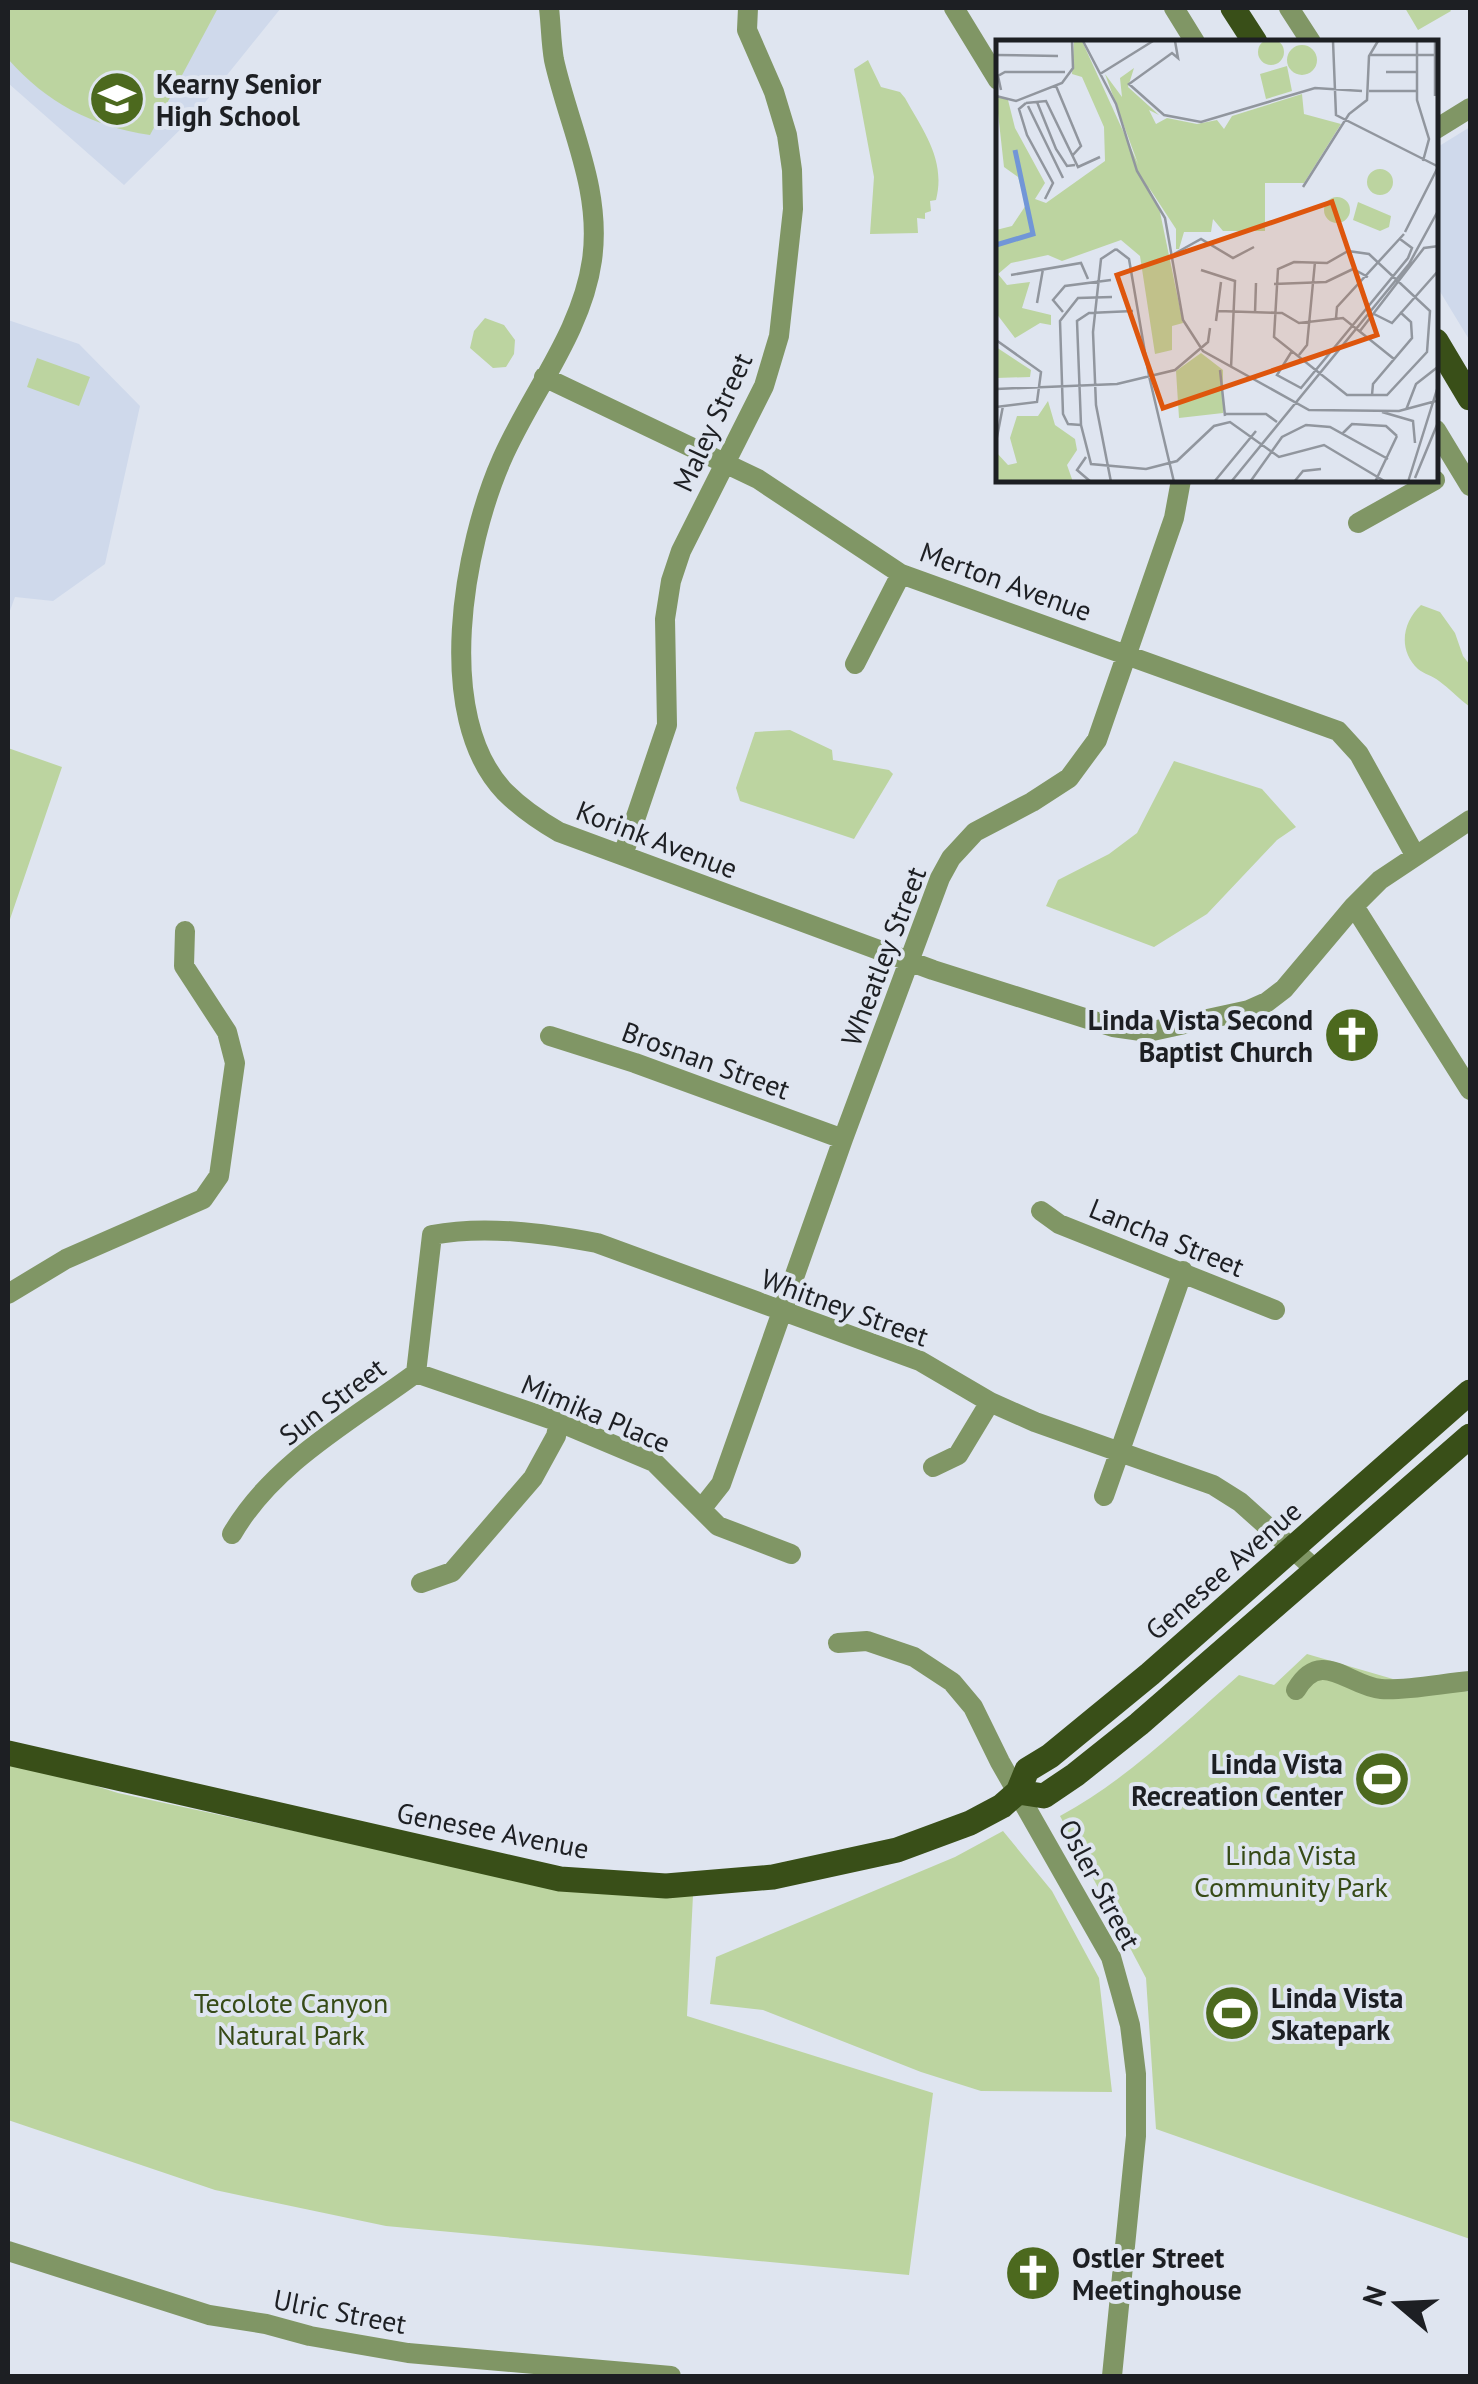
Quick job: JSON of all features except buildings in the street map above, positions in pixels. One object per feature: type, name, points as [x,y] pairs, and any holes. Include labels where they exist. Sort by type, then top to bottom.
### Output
[{"type":"main road","points":[[1234,8],[1254,40]]},
{"type":"main road","points":[[1438,343],[1470,398]]},
{"type":"main road","name":"Genesee Avenue","points":[[8,1753],[560,1879],[666,1886],[773,1877],[897,1850],[970,1823],[1002,1806],[1018,1792],[1028,1770],[1150,1674],[1470,1392]]},
{"type":"main road","name":"Genesee Avenue","points":[[1018,1792],[1044,1796],[1075,1776],[1470,1436]]},
{"type":"street","name":"Korink Avenue","points":[[549,8],[554,58],[586,166],[593,214],[592,260],[577,314],[503,458],[485,504],[468,578],[463,674],[468,724],[486,765],[503,790],[559,832],[786,918],[1113,1027],[1148,1032],[1249,1010],[1267,1002],[1284,989],[1380,880],[1470,820]]},
{"type":"street","name":"Maley Street","points":[[624,854],[667,726],[665,619],[671,581],[681,551],[764,386],[779,336],[793,209],[792,170],[774,92],[747,30],[748,8]]},
{"type":"street","points":[[954,8],[996,77]]},
{"type":"street","points":[[1174,8],[1194,40]]},
{"type":"street","points":[[1288,8],[1310,40]]},
{"type":"street","points":[[1438,128],[1470,108]]},
{"type":"street","name":"Merton Avenue","points":[[544,377],[758,479],[902,574],[1338,731],[1359,754],[1415,854]]},
{"type":"street","points":[[1438,433],[1470,486]]},
{"type":"street","points":[[1438,478],[1459,467]]},
{"type":"street","name":"Wheatley Street","points":[[702,1508],[722,1484],[842,1139],[940,878],[975,832],[1069,778],[1097,740],[1174,518],[1181,482]]},
{"type":"street","points":[[1358,523],[1431,482]]},
{"type":"street","points":[[855,664],[902,574]]},
{"type":"street","points":[[1354,906],[1470,1090]]},
{"type":"street","points":[[8,1294],[66,1259],[203,1199],[219,1176],[235,1063],[227,1032],[184,966],[185,931]]},
{"type":"street","name":"Brosnan Street","points":[[550,1036],[635,1062],[842,1139]]},
{"type":"street","name":"Lancha Street","points":[[1041,1211],[1059,1224],[1276,1310]]},
{"type":"street","name":"Whitney Street","points":[[432,1235],[459,1230],[597,1243],[920,1362],[990,1402],[1121,1454],[1213,1485],[1240,1502],[1314,1570]]},
{"type":"street","name":"Sun Street","points":[[232,1534],[273,1478],[416,1372],[432,1235]]},
{"type":"street","points":[[1104,1496],[1183,1271]]},
{"type":"street","name":"Mimika Place","points":[[416,1372],[560,1422],[654,1462],[718,1526],[791,1554]]},
{"type":"street","points":[[934,1467],[958,1455],[990,1402]]},
{"type":"street","points":[[420,1584],[452,1572],[533,1478],[560,1422]]},
{"type":"street","name":"Osler Street","points":[[838,1644],[867,1641],[914,1657],[952,1682],[973,1707],[1111,1957],[1130,2025],[1136,2074],[1136,2136],[1112,2376]]},
{"type":"street","points":[[1296,1690],[1313,1671],[1330,1670],[1380,1689],[1470,1681]]},
{"type":"street","name":"Ulric Street","points":[[8,2251],[209,2315],[408,2353],[671,2376]]},
{"type":"street","points":[[404,2376],[408,2353]]},
{"type":"shaded area","name":"Kearny Senior High School","points":[[8,8],[281,8],[194,116],[124,185],[8,83]]},
{"type":"shaded area","points":[[1470,127],[1470,341],[1438,288],[1438,147]]},
{"type":"shaded area","points":[[8,320],[79,344],[140,406],[105,564],[53,601],[15,597],[8,616]]},
{"type":"green space","name":"Kearny Senior High School","points":[[8,8],[218,8],[150,135],[89,119],[55,100],[23,75],[8,59]]},
{"type":"green space","points":[[1405,8],[1449,8],[1451,11],[1418,30]]},
{"type":"green space","points":[[868,60],[881,87],[900,92],[905,98],[936,159],[936,200],[930,201],[931,211],[925,213],[925,219],[917,218],[918,233],[870,234],[874,177],[854,69]]},
{"type":"green space","points":[[485,318],[504,325],[515,340],[514,354],[506,367],[493,368],[470,348],[474,331]]},
{"type":"green space","points":[[37,358],[90,377],[79,406],[27,387]]},
{"type":"green space","points":[[1421,605],[1440,612],[1455,633],[1470,665],[1470,707],[1437,679],[1418,669],[1407,654],[1406,628]]},
{"type":"green space","points":[[790,730],[832,750],[833,760],[893,774],[854,839],[740,801],[736,788],[755,732]]},
{"type":"green space","points":[[8,748],[62,767],[8,925]]},
{"type":"green space","points":[[1174,761],[1262,789],[1296,827],[1277,840],[1207,914],[1154,947],[1046,906],[1058,880],[1109,854],[1137,833]]},
{"type":"green space","name":"Linda Vista Community Park","points":[[1307,1654],[1393,1679],[1470,1692],[1470,2239],[1156,2129],[1146,1978],[1060,1816],[1131,1768],[1239,1675],[1274,1685]]},
{"type":"green space","name":"Tecolote Canyon Natural Park","points":[[8,1765],[39,1768],[118,1793],[537,1883],[693,1895],[687,2016],[933,2093],[909,2275],[386,2226],[215,2190],[8,2120]]},
{"type":"green space","points":[[1003,1831],[1052,1891],[1099,1978],[1112,2092],[981,2091],[921,2072],[763,2010],[710,2004],[716,1957],[955,1857]]},
{"type":"place","name":"Kearny Senior High School","points":[[117,99]]},
{"type":"place","name":"Linda Vista Second Baptist Church","points":[[1352,1035]]},
{"type":"place","name":"Linda Vista Recreation Center","points":[[1382,1779]]},
{"type":"place","name":"Linda Vista Skatepark","points":[[1232,2013]]},
{"type":"place","name":"Ostler Street Meetinghouse","points":[[1033,2273]]}]
